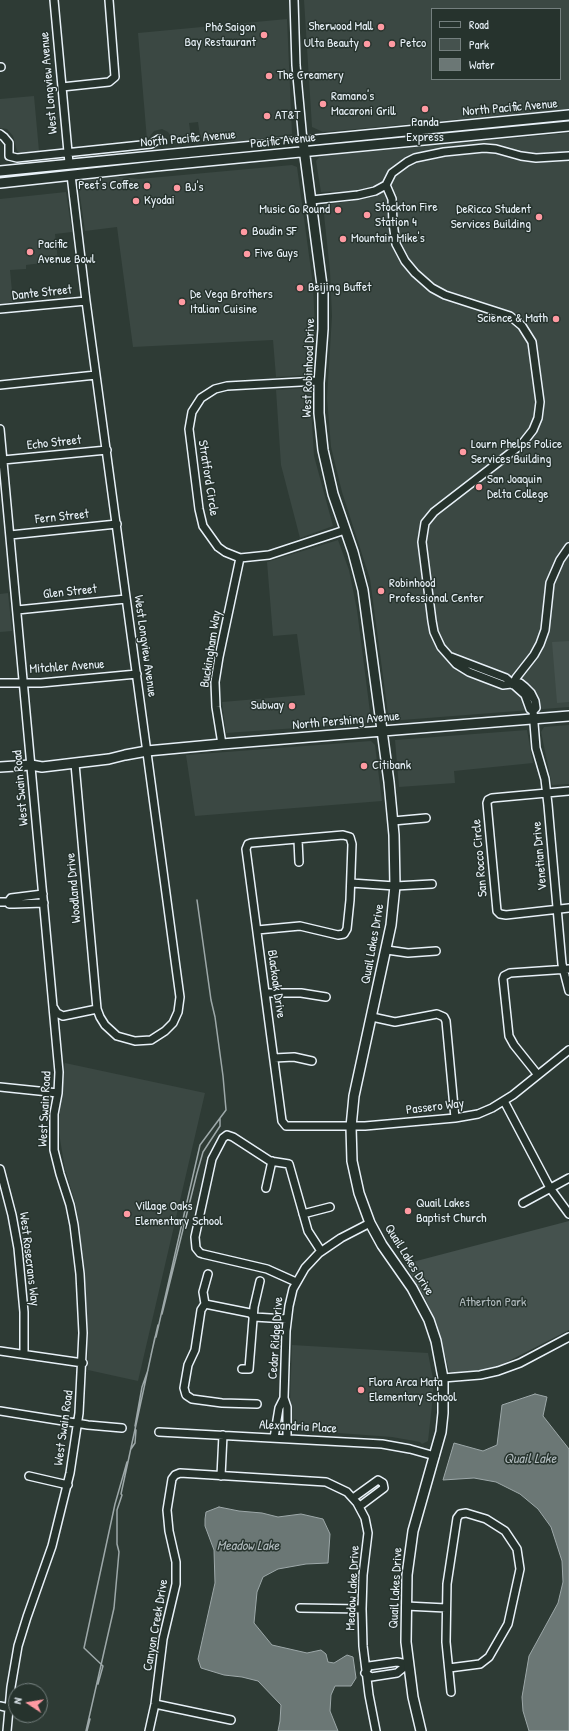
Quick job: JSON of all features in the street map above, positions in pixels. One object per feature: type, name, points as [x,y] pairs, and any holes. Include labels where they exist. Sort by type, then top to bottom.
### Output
[{"type":"main road","name":"North Pacific Avenue","points":[[0,171],[569,115]]},
{"type":"main road","name":"Pacific Avenue","points":[[0,183],[156,166],[569,126]]},
{"type":"main road","name":"West Robinhood Drive","points":[[303,141],[312,200],[323,293],[323,329],[319,381],[319,413],[323,450],[333,494],[363,590],[382,731]]},
{"type":"main road","points":[[156,166],[164,160],[188,158],[195,151]]},
{"type":"main road","points":[[71,175],[76,169],[108,166],[117,159]]},
{"type":"main road","points":[[37,178],[44,174],[63,170],[69,164]]},
{"type":"main road","name":"North Pershing Avenue","points":[[31,764],[42,767],[75,764],[147,751],[382,731],[533,715],[569,716]]},
{"type":"main road","name":"Quail Lakes Drive","points":[[382,731],[393,820],[395,886],[387,950],[355,1091],[351,1127],[351,1149],[355,1177],[370,1223],[382,1245],[412,1288],[424,1309],[436,1341],[443,1378],[443,1413],[435,1456],[420,1502],[407,1575],[406,1642],[413,1697],[421,1731]]},
{"type":"main road","name":"North Pershing Avenue","points":[[0,767],[108,754],[125,755]]},
{"type":"street","name":"West Longview Avenue","points":[[54,0],[69,164]]},
{"type":"street","points":[[62,87],[109,82],[115,77],[109,0]]},
{"type":"street","name":"West Robinhood Drive","points":[[294,0],[296,65],[303,141]]},
{"type":"street","points":[[0,134],[9,143],[9,156],[13,158],[151,144],[159,139]]},
{"type":"street","points":[[312,200],[352,196],[375,191],[386,184],[392,173],[407,162],[415,158],[450,151],[484,148],[496,149],[521,156],[536,158],[569,156]]},
{"type":"street","name":"West Longview Avenue","points":[[71,175],[86,301],[180,996],[180,1007],[176,1018],[165,1031],[153,1039],[140,1041],[128,1040],[110,1031],[100,1017],[98,1009]]},
{"type":"street","points":[[386,184],[392,199],[396,244],[405,261],[415,273],[432,288],[446,295],[510,316],[522,326],[529,335],[535,356],[540,407],[537,423],[532,432],[522,444],[438,508],[429,518],[424,527],[422,547],[432,621],[438,643],[449,656],[506,678],[525,696],[533,715]]},
{"type":"street","name":"Dante Street","points":[[0,309],[86,301]]},
{"type":"street","points":[[0,385],[96,375]]},
{"type":"street","name":"Stratford Circle","points":[[319,381],[223,386],[205,395],[198,403],[192,412],[189,429],[201,520],[206,531],[218,547],[225,552],[240,558],[263,556],[345,530]]},
{"type":"street","name":"West Swain Road","points":[[0,429],[59,1072],[58,1094],[54,1114],[54,1150],[70,1205],[77,1246],[82,1297],[83,1363],[78,1423],[68,1485],[52,1546],[20,1638],[12,1683]]},
{"type":"street","name":"Echo Street","points":[[3,460],[107,450]]},
{"type":"street","name":"Fern Street","points":[[10,535],[117,524]]},
{"type":"street","points":[[513,685],[516,678],[534,655],[540,644],[545,630],[550,583],[560,560],[569,547]]},
{"type":"street","name":"Buckingham Way","points":[[222,744],[216,708],[215,682],[217,666],[240,558]]},
{"type":"street","name":"Glen Street","points":[[17,610],[126,598]]},
{"type":"street","name":"Mitchler Avenue","points":[[0,683],[41,683],[137,674]]},
{"type":"street","name":"Venetian Drive","points":[[533,715],[536,748],[546,793],[557,909],[569,991]]},
{"type":"street","name":"Woodland Drive","points":[[75,764],[98,1009]]},
{"type":"street","points":[[546,793],[569,791]]},
{"type":"street","name":"San Rocco Circle","points":[[546,793],[492,798],[487,801],[496,908],[498,913],[503,915],[557,909]]},
{"type":"street","points":[[393,820],[426,818]]},
{"type":"street","points":[[257,930],[300,926],[338,936],[344,934],[347,929],[351,883],[352,844],[350,837],[343,835],[298,840],[299,862]]},
{"type":"street","name":"Blackoak Drive","points":[[284,1125],[282,1121],[246,853],[247,846],[251,843],[298,840]]},
{"type":"street","points":[[351,883],[395,886],[432,884]]},
{"type":"street","points":[[8,902],[11,898],[43,894]]},
{"type":"street","points":[[0,902],[8,902],[11,904],[44,903]]},
{"type":"street","points":[[557,909],[569,908]]},
{"type":"street","points":[[387,950],[408,953],[436,951]]},
{"type":"street","points":[[538,1075],[514,1045],[509,1036],[503,979],[504,976],[510,973],[566,969]]},
{"type":"street","points":[[266,994],[301,993],[326,997]]},
{"type":"street","points":[[53,1007],[63,1016],[98,1009]]},
{"type":"street","points":[[372,1017],[395,1022],[437,1014],[444,1017],[446,1021],[455,1118]]},
{"type":"street","name":"Passero Way","points":[[284,1125],[288,1127],[351,1127],[455,1118],[478,1114],[504,1101],[569,1050]]},
{"type":"street","points":[[274,1058],[294,1057],[312,1061]]},
{"type":"street","points":[[0,1087],[58,1094]]},
{"type":"street","points":[[504,1101],[550,1188],[569,1214]]},
{"type":"street","points":[[296,1282],[267,1269],[200,1253],[196,1248],[195,1242],[212,1159],[223,1138],[227,1135],[233,1137],[272,1161],[289,1164],[308,1231],[321,1251]]},
{"type":"street","points":[[266,1188],[272,1161]]},
{"type":"street","name":"West Rosecrans Way","points":[[0,1169],[12,1215],[18,1248],[23,1305],[24,1353]]},
{"type":"street","points":[[523,1203],[569,1178]]},
{"type":"street","points":[[303,1214],[330,1207]]},
{"type":"street","name":"Cedar Ridge Drive","points":[[274,1438],[280,1408],[284,1398],[287,1319],[290,1300],[296,1282],[308,1264],[321,1251],[341,1238],[370,1223]]},
{"type":"street","points":[[208,1274],[203,1292],[205,1304],[201,1310],[195,1350],[188,1365],[184,1388],[186,1395],[192,1399],[222,1403],[257,1404]]},
{"type":"street","points":[[242,1369],[249,1369],[254,1307],[260,1281]]},
{"type":"street","points":[[205,1304],[250,1313],[254,1316],[287,1319]]},
{"type":"street","points":[[443,1378],[480,1375],[498,1371],[520,1363],[569,1337]]},
{"type":"street","points":[[0,1351],[24,1353],[83,1363]]},
{"type":"street","name":"Cedar Ridge Drive","points":[[284,1398],[287,1407],[287,1438]]},
{"type":"street","points":[[0,1411],[122,1428]]},
{"type":"street","name":"Alexandria Place","points":[[159,1432],[382,1444],[410,1449],[435,1456]]},
{"type":"street","points":[[221,1476],[223,1435]]},
{"type":"street","name":"Canyon Creek Drive","points":[[149,1731],[155,1704],[163,1639],[176,1584],[176,1562],[167,1519],[172,1479],[175,1475],[180,1473],[326,1482],[338,1487],[353,1498],[360,1506]]},
{"type":"street","points":[[29,1476],[68,1485]]},
{"type":"street","points":[[353,1498],[378,1480],[383,1483],[384,1488],[360,1506]]},
{"type":"street","name":"Meadow Lake Drive","points":[[360,1506],[365,1518],[368,1533],[362,1609],[365,1673],[376,1731]]},
{"type":"street","points":[[449,1668],[480,1664],[486,1660],[508,1624],[519,1574],[519,1557],[513,1540],[495,1523],[466,1513],[458,1516],[449,1565],[446,1608],[446,1642],[451,1692]]},
{"type":"street","points":[[406,1606],[446,1608]]},
{"type":"street","points":[[300,1608],[362,1609]]},
{"type":"street","points":[[397,1662],[408,1664],[397,1674],[371,1677],[365,1673],[369,1666],[397,1662]]},
{"type":"street","points":[[155,1704],[231,1720]]},
{"type":"street","name":"West Swain Road","points":[[7,1731],[8,1720]]},
{"type":"shaded area","points":[[304,0],[569,0],[569,109],[323,132],[312,127]]},
{"type":"shaded area","points":[[287,19],[292,134],[236,142],[205,142],[200,136],[198,122],[189,123],[191,137],[184,144],[175,143],[168,132],[162,129],[154,131],[147,140],[138,33]]},
{"type":"shaded area","points":[[34,96],[39,151],[21,153],[17,151],[13,136],[7,129],[0,128],[0,99]]},
{"type":"shaded area","name":"San Joaquin Delta College","points":[[569,133],[569,707],[389,721],[370,579],[342,492],[331,447],[327,398],[332,316],[330,271],[323,205],[352,201],[350,191],[321,192],[316,161],[320,156]]},
{"type":"shaded area","points":[[292,165],[297,167],[313,285],[315,329],[311,371],[308,375],[276,377],[273,340],[133,347],[117,227],[85,231],[78,182],[80,180],[111,176],[139,179]]},
{"type":"shaded area","points":[[66,192],[72,232],[55,234],[58,261],[26,265],[26,269],[10,270],[13,302],[0,304],[0,199]]},
{"type":"shaded area","points":[[307,388],[310,390],[314,456],[333,526],[300,538],[281,465],[276,390]]},
{"type":"shaded area","points":[[338,540],[349,570],[357,610],[371,720],[368,723],[226,733],[222,702],[305,695],[297,634],[273,636],[267,562]]},
{"type":"shaded area","points":[[8,593],[12,631],[0,632],[0,594]]},
{"type":"shaded area","points":[[569,725],[569,784],[552,785],[541,732],[544,727]]},
{"type":"shaded area","points":[[527,730],[533,763],[454,771],[455,783],[399,787],[395,740]]},
{"type":"shaded area","points":[[371,741],[375,745],[382,801],[195,816],[186,755]]},
{"type":"shaded area","name":"Village Oaks Elementary School","points":[[65,1063],[205,1093],[138,1381],[88,1370],[86,1290],[79,1226],[75,1202],[65,1169],[58,1127]]},
{"type":"shaded area","name":"Flora Arca Mata Elementary School","points":[[292,1345],[428,1353],[433,1379],[433,1396],[428,1441],[422,1444],[420,1442],[392,1437],[298,1430],[293,1427],[290,1405]]},
{"type":"green space","points":[[569,641],[569,702],[557,703],[552,642]]},
{"type":"green space","name":"Atherton Park","points":[[569,1221],[569,1330],[501,1365],[480,1371],[453,1373],[449,1371],[437,1324],[425,1298],[405,1264]]},
{"type":"water","name":"Quail Lake","points":[[535,1394],[547,1397],[543,1416],[569,1449],[569,1731],[529,1731],[523,1711],[522,1697],[529,1656],[558,1603],[563,1582],[562,1561],[551,1527],[538,1509],[520,1494],[496,1482],[474,1478],[443,1480],[454,1443],[483,1451],[497,1445],[502,1405]]},
{"type":"water","name":"Meadow Lake","points":[[219,1507],[262,1513],[278,1517],[301,1514],[323,1519],[330,1534],[328,1563],[306,1564],[278,1569],[263,1577],[257,1592],[254,1623],[272,1645],[307,1653],[321,1650],[326,1654],[328,1662],[334,1663],[347,1655],[353,1657],[356,1678],[351,1686],[335,1686],[331,1695],[330,1711],[338,1731],[278,1731],[281,1705],[258,1681],[224,1675],[201,1668],[198,1659],[215,1583],[214,1550],[205,1526],[205,1519],[206,1512]]},
{"type":"waterway","points":[[86,1731],[114,1608],[119,1552],[117,1544],[117,1510],[122,1495],[155,1337],[200,1145],[226,1110],[215,1017],[211,1000],[197,900]]},
{"type":"waterway","points":[[162,1314],[203,1152],[220,1126],[220,1118]]},
{"type":"waterway","points":[[151,1355],[158,1325]]},
{"type":"waterway","points":[[135,1426],[142,1387],[148,1370]]},
{"type":"waterway","points":[[131,1449],[135,1443],[136,1430]]},
{"type":"waterway","points":[[98,1684],[103,1666],[84,1648],[115,1504],[127,1462]]},
{"type":"waterway","points":[[87,1731],[90,1719]]},
{"type":"place","name":"Sherwood Mall","points":[[381,27]]},
{"type":"place","name":"Phở Saigon Bay Restaurant","points":[[264,35]]},
{"type":"place","name":"Ulta Beauty","points":[[367,44]]},
{"type":"place","name":"Petco","points":[[392,44]]},
{"type":"place","name":"The Creamery","points":[[269,76]]},
{"type":"place","name":"Ramano's Macaroni Grill","points":[[323,104]]},
{"type":"place","name":"Panda Express","points":[[425,109]]},
{"type":"place","name":"AT&T","points":[[267,116]]},
{"type":"place","name":"Peet's Coffee","points":[[147,186]]},
{"type":"place","name":"BJ's","points":[[177,188]]},
{"type":"place","name":"Kyodai","points":[[136,201]]},
{"type":"place","name":"Music Go Round","points":[[338,210]]},
{"type":"place","name":"Stockton Fire Station 4","points":[[367,215]]},
{"type":"place","name":"DeRicco Student Services Building","points":[[539,217]]},
{"type":"place","name":"Boudin SF","points":[[244,232]]},
{"type":"place","name":"Mountain Mike's","points":[[343,239]]},
{"type":"place","name":"Pacific Avenue Bowl","points":[[30,252]]},
{"type":"place","name":"Five Guys","points":[[247,254]]},
{"type":"place","name":"Beijing Buffet","points":[[300,288]]},
{"type":"place","name":"De Vega Brothers Italian Cuisine","points":[[182,302]]},
{"type":"place","name":"Science & Math","points":[[556,319]]},
{"type":"place","name":"Lourn Phelps Police Services Building","points":[[463,452]]},
{"type":"place","name":"San Joaquin Delta College","points":[[479,487]]},
{"type":"place","name":"Robinhood Professional Center","points":[[381,591]]},
{"type":"place","name":"Subway","points":[[292,706]]},
{"type":"place","name":"Citibank","points":[[364,766]]},
{"type":"place","name":"Quail Lakes Baptist Church","points":[[408,1211]]},
{"type":"place","name":"Village Oaks Elementary School","points":[[127,1214]]},
{"type":"place","name":"Flora Arca Mata Elementary School","points":[[361,1390]]}]
